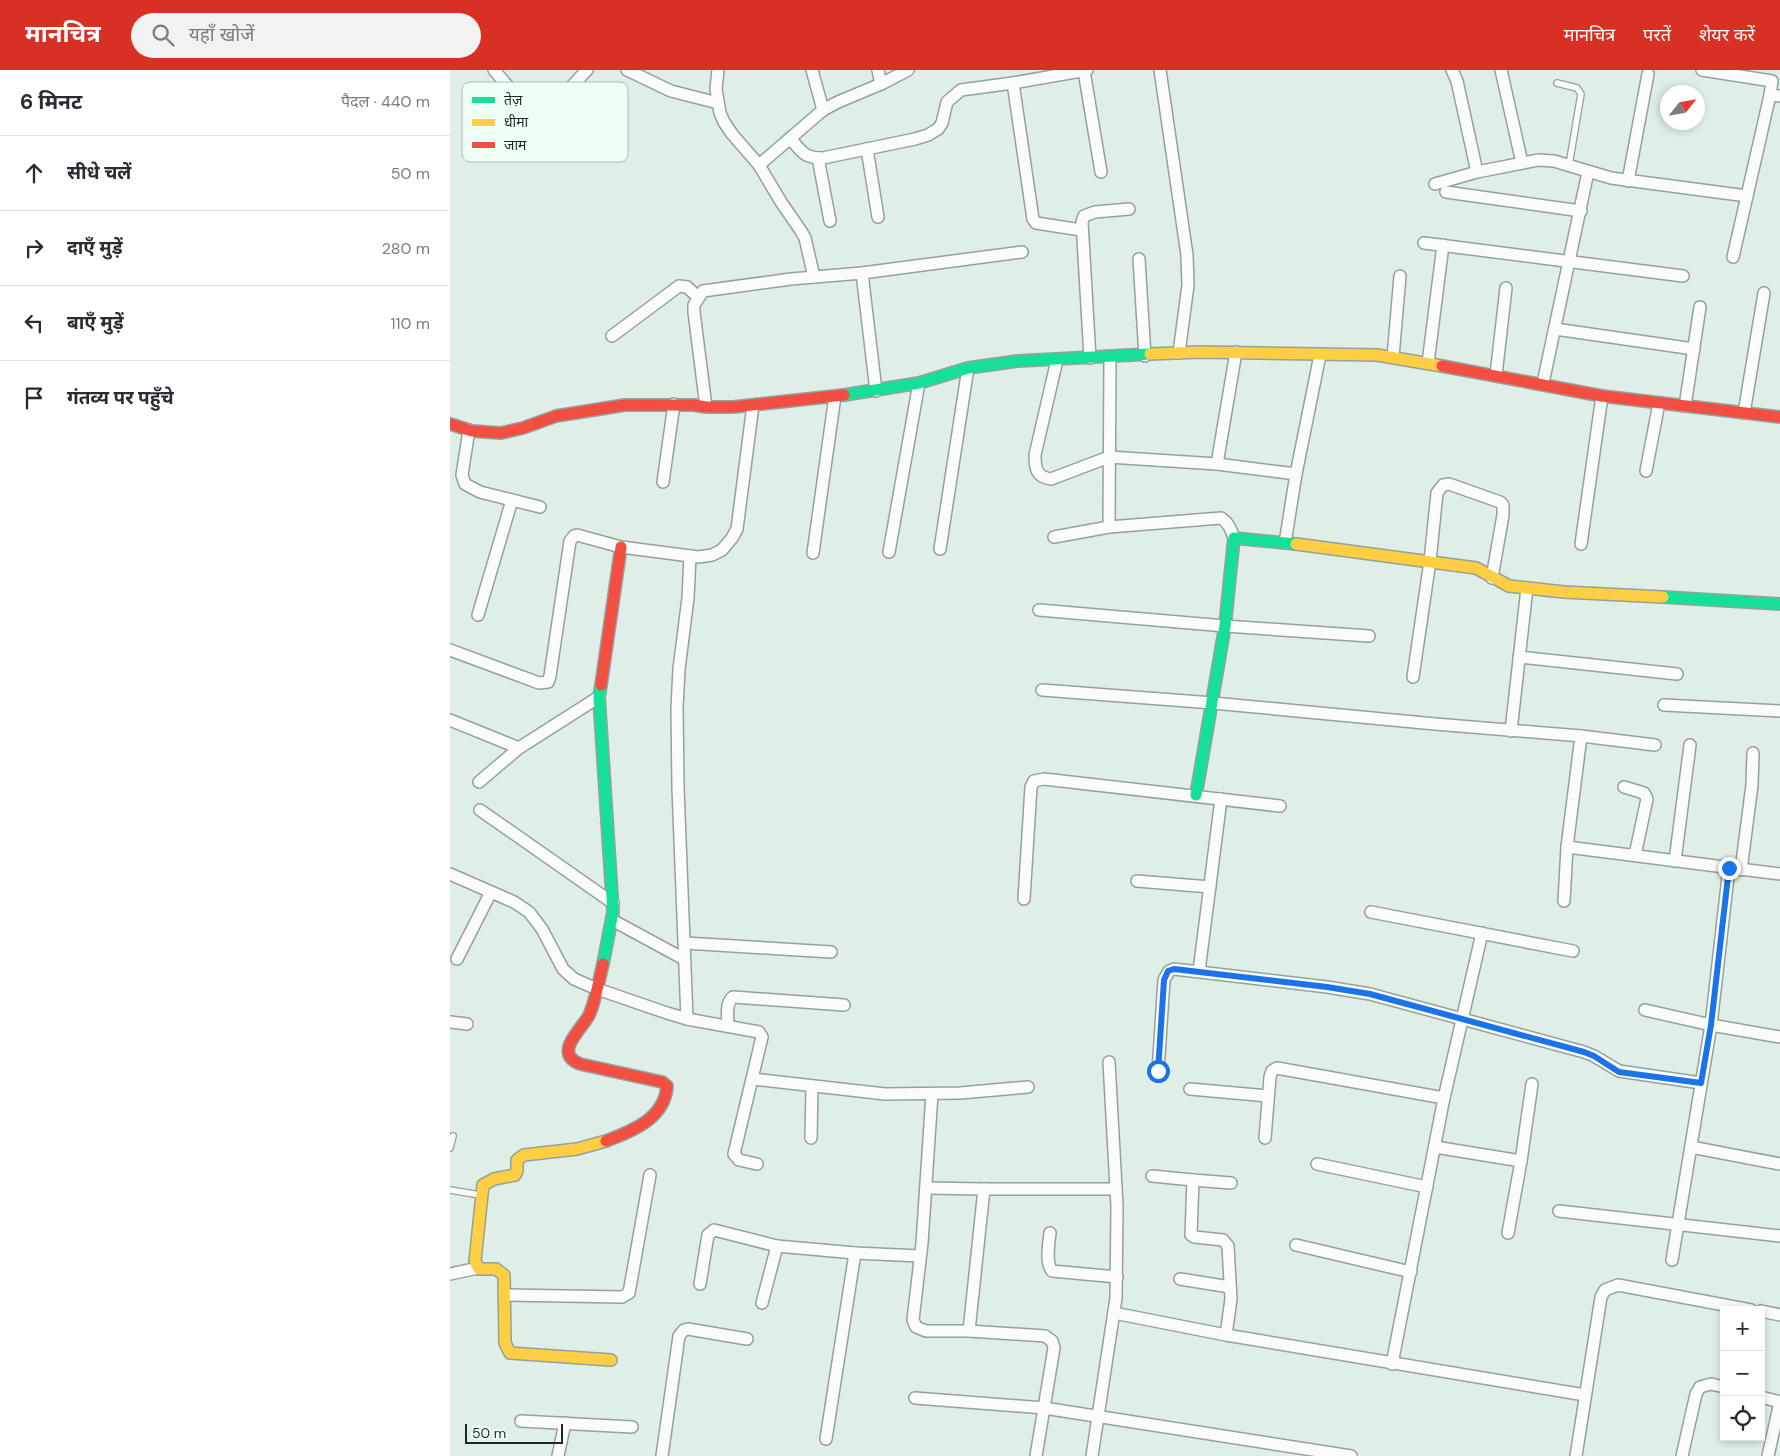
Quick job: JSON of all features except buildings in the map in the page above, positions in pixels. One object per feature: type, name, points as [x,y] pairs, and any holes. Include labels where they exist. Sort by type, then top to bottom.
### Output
[{"type":"street","points":[[494,70],[504,82]]},
{"type":"street","points":[[576,82],[587,70]]},
{"type":"street","points":[[627,70],[671,91],[718,103]]},
{"type":"street","points":[[718,70],[716,89],[724,122],[759,165],[805,238],[814,278]]},
{"type":"street","points":[[812,70],[823,110]]},
{"type":"street","points":[[878,70],[881,84]]},
{"type":"street","points":[[759,165],[823,110],[908,70]]},
{"type":"street","points":[[790,138],[803,154],[808,157],[818,158],[914,139],[938,129],[942,123],[947,102],[961,90],[1085,70],[1101,172]]},
{"type":"street","points":[[1160,70],[1187,255],[1188,285],[1179,353]]},
{"type":"street","points":[[1452,70],[1458,81],[1477,172]]},
{"type":"street","points":[[1501,70],[1522,163]]},
{"type":"street","points":[[1702,70],[1773,76],[1775,96],[1747,196],[1733,257]]},
{"type":"street","points":[[1628,182],[1648,74]]},
{"type":"street","points":[[1013,83],[1033,219],[1036,223],[1043,226],[1081,230]]},
{"type":"street","points":[[867,149],[878,218]]},
{"type":"street","points":[[818,158],[830,221]]},
{"type":"street","points":[[1435,184],[1477,172],[1538,160],[1554,161],[1628,182],[1747,196]]},
{"type":"street","points":[[1542,383],[1570,263],[1588,172]]},
{"type":"street","points":[[1446,192],[1581,211]]},
{"type":"street","points":[[1090,358],[1081,230],[1084,216],[1129,209]]},
{"type":"street","points":[[1424,243],[1683,276]]},
{"type":"street","points":[[1428,362],[1443,245]]},
{"type":"street","points":[[706,407],[694,312],[694,305],[703,291],[1022,252]]},
{"type":"street","points":[[1139,259],[1145,356]]},
{"type":"street","points":[[862,273],[876,392]]},
{"type":"street","points":[[1393,357],[1400,276]]},
{"type":"street","points":[[612,336],[679,286],[687,287],[698,297]]},
{"type":"street","points":[[1496,375],[1506,288]]},
{"type":"street","points":[[1744,413],[1764,293]]},
{"type":"street","points":[[1685,406],[1700,307]]},
{"type":"street","points":[[1554,329],[1694,349]]},
{"type":"street","points":[[1217,464],[1236,352]]},
{"type":"street","points":[[450,424],[469,430],[500,433],[523,428],[556,416],[625,405],[674,404],[706,407],[753,405],[876,392],[968,368],[1018,361],[1236,352],[1320,355],[1351,354],[1393,357],[1542,383],[1602,396],[1780,417]]},
{"type":"street","points":[[1285,543],[1296,474],[1320,355]]},
{"type":"street","points":[[1108,528],[1110,357]]},
{"type":"street","points":[[1057,360],[1035,455],[1035,467],[1044,478],[1051,479],[1109,457],[1217,464],[1296,474]]},
{"type":"street","points":[[940,549],[968,368]]},
{"type":"street","points":[[889,552],[919,382]]},
{"type":"street","points":[[813,553],[835,396]]},
{"type":"street","points":[[1581,544],[1602,396]]},
{"type":"street","points":[[663,482],[674,404]]},
{"type":"street","points":[[1646,471],[1659,404]]},
{"type":"street","points":[[450,650],[539,683],[548,682],[570,541],[574,536],[577,535],[621,546],[698,557],[712,555],[722,550],[737,529],[753,405]]},
{"type":"street","points":[[469,430],[462,475],[465,484],[480,492],[540,507]]},
{"type":"street","points":[[1414,677],[1430,562],[1437,493],[1443,485],[1449,484],[1500,502],[1503,505],[1492,578]]},
{"type":"street","points":[[478,615],[512,500]]},
{"type":"street","points":[[1054,536],[1108,528],[1221,518],[1231,528],[1234,538],[1225,626],[1196,795]]},
{"type":"street","points":[[1234,538],[1476,568],[1509,586],[1564,592],[1780,604]]},
{"type":"street","points":[[478,1268],[475,1261],[483,1185],[488,1180],[515,1175],[517,1160],[520,1157],[593,1146],[642,1125],[657,1113],[668,1092],[665,1083],[584,1065],[570,1059],[569,1055],[572,1038],[588,1017],[597,989],[612,920],[613,903],[599,697],[621,546]]},
{"type":"street","points":[[687,1019],[678,788],[677,708],[679,669],[688,598],[690,556]]},
{"type":"street","points":[[1511,731],[1527,588]]},
{"type":"street","points":[[1039,610],[1369,636]]},
{"type":"street","points":[[1519,657],[1677,674]]},
{"type":"street","points":[[1042,690],[1213,703],[1581,736],[1655,745]]},
{"type":"street","points":[[479,782],[519,748],[599,697]]},
{"type":"street","points":[[1664,705],[1780,710]]},
{"type":"street","points":[[450,720],[519,748]]},
{"type":"street","points":[[1564,901],[1581,736]]},
{"type":"street","points":[[1675,861],[1690,745]]},
{"type":"street","points":[[1672,1260],[1735,869],[1752,785],[1753,753]]},
{"type":"street","points":[[1024,899],[1032,786],[1034,781],[1044,779],[1280,806]]},
{"type":"street","points":[[1624,788],[1644,793],[1647,799],[1634,855]]},
{"type":"street","points":[[1199,971],[1221,799]]},
{"type":"street","points":[[480,810],[613,903]]},
{"type":"street","points":[[1568,848],[1780,874]]},
{"type":"street","points":[[450,874],[514,902],[529,912],[542,929],[558,960],[574,980],[687,1019],[757,1030],[762,1037],[734,1154],[739,1160],[757,1164]]},
{"type":"street","points":[[1137,880],[1210,887]]},
{"type":"street","points":[[457,959],[491,892]]},
{"type":"street","points":[[1371,912],[1573,951]]},
{"type":"street","points":[[612,920],[684,959]]},
{"type":"street","points":[[1392,1364],[1444,1098],[1482,932]]},
{"type":"street","points":[[685,943],[832,952]]},
{"type":"street","points":[[1158,1071],[1165,975],[1168,971],[1174,969],[1370,994],[1584,1052],[1619,1072],[1701,1083]]},
{"type":"street","points":[[728,1026],[728,1004],[733,997],[844,1005]]},
{"type":"street","points":[[1645,1010],[1711,1025],[1780,1037]]},
{"type":"street","points":[[450,1022],[467,1024]]},
{"type":"street","points":[[1092,1456],[1116,1298],[1116,1189],[1109,1062]]},
{"type":"street","points":[[1265,1138],[1270,1077],[1272,1071],[1278,1068],[1444,1098]]},
{"type":"street","points":[[753,1079],[885,1094],[978,1092],[1028,1087]]},
{"type":"street","points":[[1508,1233],[1532,1084]]},
{"type":"street","points":[[811,1138],[812,1086]]},
{"type":"street","points":[[1190,1089],[1268,1096]]},
{"type":"street","points":[[932,1094],[920,1256],[912,1320],[914,1325],[926,1331],[969,1331],[1049,1338],[1054,1348],[1036,1456]]},
{"type":"street","points":[[1435,1147],[1521,1161]]},
{"type":"street","points":[[1691,1147],[1780,1164]]},
{"type":"street","points":[[1317,1164],[1427,1187]]},
{"type":"street","points":[[504,1295],[622,1297],[629,1293],[650,1175]]},
{"type":"street","points":[[1152,1176],[1231,1183]]},
{"type":"street","points":[[1193,1180],[1191,1235],[1194,1237],[1223,1240],[1228,1246],[1230,1310],[1226,1335]]},
{"type":"street","points":[[926,1188],[1116,1189]]},
{"type":"street","points":[[969,1331],[984,1189]]},
{"type":"street","points":[[1559,1212],[1780,1236]]},
{"type":"street","points":[[700,1284],[708,1235],[712,1230],[777,1246],[854,1253],[920,1256]]},
{"type":"street","points":[[1050,1232],[1048,1261],[1049,1268],[1052,1271],[1116,1277]]},
{"type":"street","points":[[1296,1244],[1411,1272]]},
{"type":"street","points":[[762,1303],[777,1246]]},
{"type":"street","points":[[826,1439],[854,1253]]},
{"type":"street","points":[[450,1274],[478,1268],[483,1270],[496,1268],[502,1271],[504,1275],[505,1343],[510,1353],[610,1360]]},
{"type":"street","points":[[1180,1279],[1230,1287]]},
{"type":"street","points":[[1576,1456],[1601,1297],[1605,1290],[1618,1286],[1729,1306]]},
{"type":"street","points":[[1114,1313],[1392,1364],[1585,1395]]},
{"type":"street","points":[[1765,1313],[1780,1315]]},
{"type":"street","points":[[662,1456],[681,1333],[688,1329],[747,1339]]},
{"type":"street","points":[[1682,1456],[1696,1394],[1700,1387],[1711,1384],[1720,1387]]},
{"type":"street","points":[[916,1398],[1044,1408],[1098,1416],[1275,1450],[1351,1456]]},
{"type":"street","points":[[1765,1398],[1780,1402],[1768,1456]]},
{"type":"street","points":[[521,1421],[632,1426]]},
{"type":"street","points":[[558,1456],[565,1423]]},
{"type":"lane","points":[[1558,83],[1577,88],[1581,94],[1569,166]]},
{"type":"lane","points":[[450,1148],[453,1136]]},
{"type":"lane","points":[[450,1190],[482,1196]]},
{"type":"traffic: fast","points":[[844,395],[919,383],[968,368],[1018,361],[1150,354]]},
{"type":"traffic: fast","points":[[1196,795],[1225,626],[1234,538],[1296,544]]},
{"type":"traffic: fast","points":[[1663,597],[1780,604]]},
{"type":"traffic: fast","points":[[601,685],[599,697],[613,912],[603,964]]},
{"type":"traffic: slow","points":[[1150,354],[1199,352],[1377,355],[1442,366]]},
{"type":"traffic: slow","points":[[1296,544],[1476,568],[1509,586],[1564,592],[1663,597]]},
{"type":"traffic: slow","points":[[606,1141],[577,1149],[524,1155],[517,1160],[515,1175],[494,1179],[483,1185],[475,1261],[479,1269],[496,1269],[504,1275],[505,1343],[510,1353],[611,1360]]},
{"type":"traffic: jam","points":[[1442,366],[1602,396],[1780,417]]},
{"type":"traffic: jam","points":[[450,424],[472,431],[501,433],[523,428],[556,416],[625,405],[733,407],[844,395]]},
{"type":"traffic: jam","points":[[601,685],[621,547]]},
{"type":"traffic: jam","points":[[603,964],[590,1013],[569,1046],[569,1053],[572,1059],[580,1064],[662,1082],[667,1086],[665,1097],[654,1115],[637,1128],[606,1141]]},
{"type":"route","points":[[1158,1071],[1164,980],[1168,971],[1174,969],[1327,987],[1370,994],[1584,1052],[1619,1072],[1701,1083],[1711,1025],[1729,868]]}]
